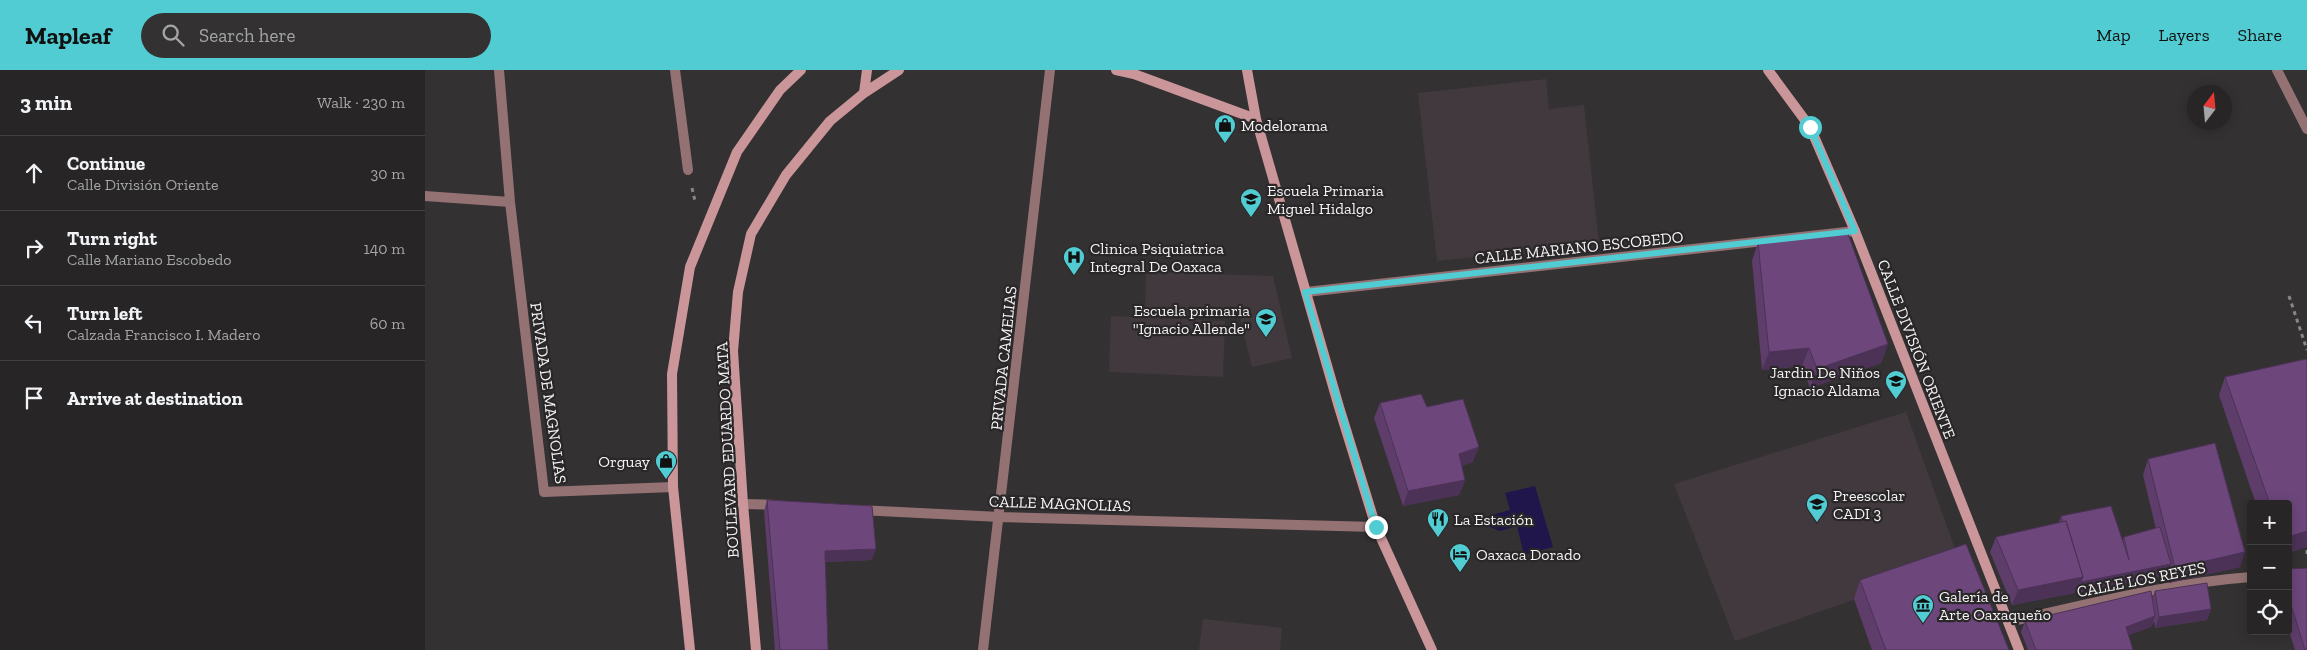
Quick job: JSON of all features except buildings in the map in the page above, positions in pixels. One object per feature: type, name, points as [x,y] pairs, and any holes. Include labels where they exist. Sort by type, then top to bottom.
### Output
[{"type":"main road","points":[[691,650],[673,487],[671,374],[690,267],[737,152],[780,90],[801,70]]},
{"type":"main road","points":[[864,93],[867,70]]},
{"type":"main road","name":"BOULEVARD EDUARDO MATA","points":[[756,650],[743,504],[733,350],[738,292],[751,234],[786,175],[831,121],[864,93],[899,70]]},
{"type":"main road","points":[[1116,70],[1137,72],[1256,118]]},
{"type":"main road","points":[[1247,70],[1256,118],[1305,292],[1376,527],[1432,650]]},
{"type":"main road","name":"CALLE DIVISIÓN ORIENTE","points":[[1768,70],[1810,127],[1855,231],[2019,650]]},
{"type":"street","points":[[425,196],[510,202],[499,70]]},
{"type":"street","points":[[675,70],[688,170]]},
{"type":"street","name":"PRIVADA CAMELIAS","points":[[983,650],[1000,517],[1050,70]]},
{"type":"street","points":[[2277,70],[2307,129]]},
{"type":"street","name":"PRIVADA DE MAGNOLIAS","points":[[510,202],[544,492],[673,487]]},
{"type":"street","name":"CALLE MARIANO ESCOBEDO","points":[[1305,292],[1855,231]]},
{"type":"street","points":[[743,504],[793,506]]},
{"type":"street","name":"CALLE MAGNOLIAS","points":[[852,509],[1000,517],[1376,527]]},
{"type":"street","name":"CALLE LOS REYES","points":[[2008,622],[2119,597],[2221,579],[2247,577]]},
{"type":"path","points":[[2289,296],[2307,350]]},
{"type":"path","points":[[2307,550],[2307,557]]},
{"type":"shaded area","points":[[1546,79],[1549,109],[1584,105],[1599,244],[1437,261],[1418,93]]},
{"type":"shaded area","name":"Escuela primaria \"Ignacio Allende\"","points":[[1146,272],[1273,276],[1292,358],[1252,367],[1240,318],[1145,315]]},
{"type":"shaded area","points":[[1111,316],[1225,321],[1223,377],[1109,372]]},
{"type":"shaded area","name":"Preescolar CADI 3","points":[[1906,412],[1960,563],[1735,641],[1674,484]]},
{"type":"shaded area","points":[[1535,486],[1553,547],[1524,555],[1517,526],[1500,531],[1485,525],[1495,514],[1510,510],[1505,493]]},
{"type":"shaded area","points":[[1203,619],[1282,628],[1280,650],[1199,650]]},
{"type":"place","name":"Modelorama","points":[[1225,144]]},
{"type":"place","name":"Escuela Primaria Miguel Hidalgo","points":[[1251,218]]},
{"type":"place","name":"Clinica Psiquiatrica Integral De Oaxaca","points":[[1074,276]]},
{"type":"place","name":"Escuela primaria \"Ignacio Allende\"","points":[[1266,338]]},
{"type":"place","name":"Jardin De Niños Ignacio Aldama","points":[[1896,400]]},
{"type":"place","name":"Orguay","points":[[666,480]]},
{"type":"place","name":"Preescolar CADI 3","points":[[1817,523]]},
{"type":"place","name":"La Estación","points":[[1438,538]]},
{"type":"place","name":"Oaxaca Dorado","points":[[1460,573]]},
{"type":"place","name":"Galería de Arte Oaxaqueño","points":[[1923,624]]},
{"type":"route","points":[[1376,527],[1305,292],[1855,231],[1810,127]]}]
